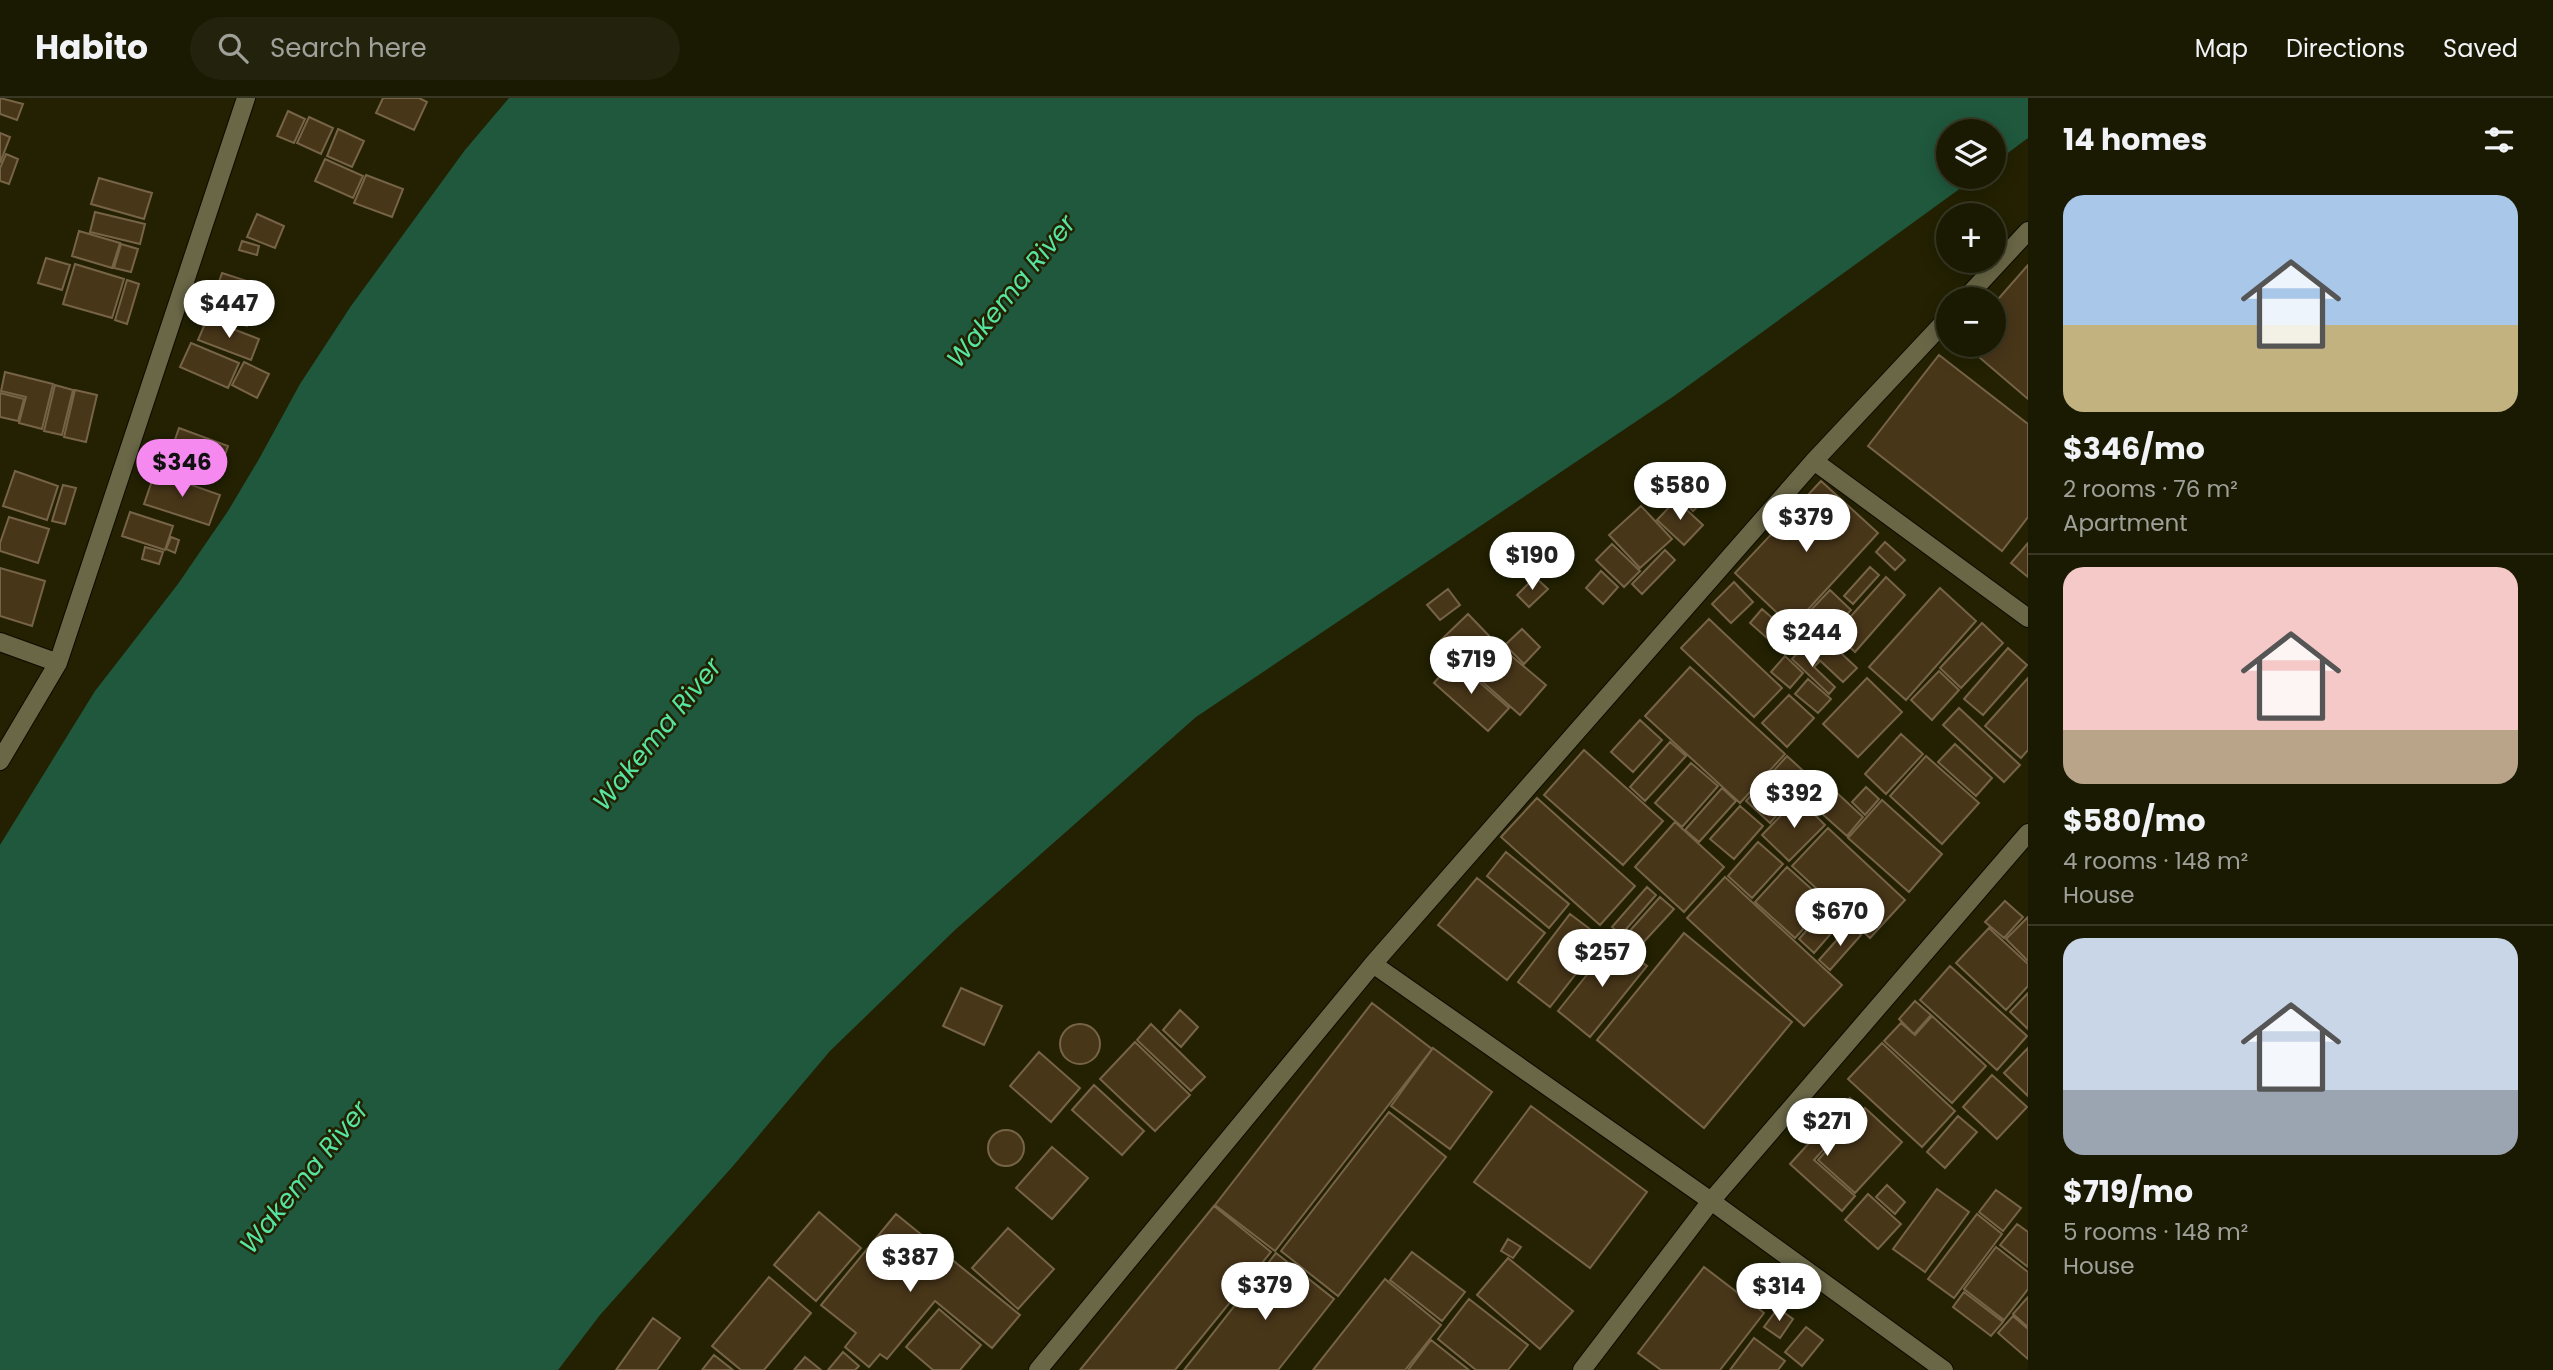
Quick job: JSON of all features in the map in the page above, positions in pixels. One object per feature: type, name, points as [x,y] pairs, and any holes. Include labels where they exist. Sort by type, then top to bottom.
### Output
[{"type":"street","points":[[0,761],[58,663],[246,98]]},
{"type":"street","points":[[1976,287],[2028,231]]},
{"type":"street","points":[[1038,1370],[1373,964],[1814,461],[1936,331]]},
{"type":"street","points":[[1814,461],[2028,618]]},
{"type":"street","points":[[0,642],[58,663]]},
{"type":"street","points":[[1582,1370],[1711,1201],[2028,833]]},
{"type":"street","points":[[1373,964],[1711,1201],[1944,1370]]},
{"type":"water","name":"Wakema River","points":[[509,98],[2028,98],[2028,138],[2006,154],[2006,119],[1936,119],[1936,189],[1959,189],[1940,203],[1936,203],[1936,206],[1674,396],[1196,717],[956,929],[830,1051],[733,1166],[600,1315],[558,1370],[0,1370],[0,845],[95,691],[178,584],[228,511],[300,384],[351,306],[465,150]]},
{"type":"building","points":[[0,98],[23,104],[17,120],[0,114]]},
{"type":"building","points":[[383,98],[419,98],[427,102],[414,130],[376,113]]},
{"type":"building","points":[[288,111],[305,119],[294,143],[277,136]]},
{"type":"building","points":[[309,117],[333,128],[321,154],[297,143]]},
{"type":"building","points":[[338,129],[364,141],[352,167],[327,156]]},
{"type":"building","points":[[0,133],[10,137],[0,163]]},
{"type":"building","points":[[6,154],[18,159],[9,184],[0,181],[0,168]]},
{"type":"building","points":[[325,159],[363,176],[353,198],[315,181]]},
{"type":"building","points":[[366,175],[403,189],[392,217],[354,203]]},
{"type":"building","points":[[99,178],[152,193],[144,219],[91,204]]},
{"type":"building","points":[[95,212],[145,224],[140,244],[90,232]]},
{"type":"building","points":[[257,214],[284,226],[275,248],[247,237]]},
{"type":"building","points":[[79,231],[120,243],[112,268],[72,256]]},
{"type":"building","points":[[242,241],[259,246],[257,255],[239,250]]},
{"type":"building","points":[[121,244],[138,249],[131,272],[114,268]]},
{"type":"building","points":[[46,258],[70,265],[62,290],[38,283]]},
{"type":"building","points":[[75,264],[124,279],[112,318],[63,304]]},
{"type":"building","points":[[2028,265],[2028,399],[1979,357],[2006,357],[2006,290]]},
{"type":"building","points":[[222,273],[259,285],[247,326],[208,314]]},
{"type":"building","points":[[127,280],[139,284],[127,324],[115,320]]},
{"type":"building","points":[[207,319],[259,339],[251,360],[198,340]]},
{"type":"building","points":[[191,343],[239,363],[228,388],[180,367]]},
{"type":"building","points":[[1937,357],[1942,357],[2028,424],[2028,517],[2002,551],[1868,446]]},
{"type":"building","points":[[244,362],[269,374],[257,398],[232,385]]},
{"type":"building","points":[[5,372],[53,384],[42,429],[19,423],[26,397],[1,391]]},
{"type":"building","points":[[55,385],[73,390],[62,435],[44,431]]},
{"type":"building","points":[[75,390],[97,395],[86,442],[64,437]]},
{"type":"building","points":[[0,393],[24,399],[18,421],[0,417]]},
{"type":"building","points":[[179,428],[228,446],[217,478],[168,460]]},
{"type":"building","points":[[15,471],[58,486],[47,520],[3,506]]},
{"type":"building","points":[[155,472],[220,495],[209,525],[144,504]]},
{"type":"building","points":[[1821,481],[1878,533],[1792,627],[1735,573]]},
{"type":"building","points":[[1692,482],[1707,498],[1693,511],[1678,496]]},
{"type":"building","points":[[63,485],[76,488],[65,524],[52,521]]},
{"type":"building","points":[[1676,500],[1703,525],[1684,545],[1657,520]]},
{"type":"building","points":[[1641,506],[1672,539],[1640,568],[1609,535]]},
{"type":"building","points":[[130,512],[173,526],[165,550],[122,536]]},
{"type":"building","points":[[9,517],[49,529],[38,563],[0,551]]},
{"type":"building","points":[[171,537],[179,540],[175,553],[166,549]]},
{"type":"building","points":[[1885,542],[1905,560],[1895,570],[1876,552]]},
{"type":"building","points":[[2028,543],[2028,577],[2011,563]]},
{"type":"building","points":[[1612,544],[1640,571],[1624,587],[1596,560]]},
{"type":"building","points":[[145,547],[163,552],[159,564],[142,559]]},
{"type":"building","points":[[1665,550],[1675,560],[1642,594],[1632,584]]},
{"type":"building","points":[[1870,567],[1879,575],[1853,604],[1844,596]]},
{"type":"building","points":[[0,568],[45,581],[32,626],[0,616]]},
{"type":"building","points":[[1601,571],[1618,587],[1603,604],[1586,588]]},
{"type":"building","points":[[1535,577],[1548,589],[1529,607],[1517,595]]},
{"type":"building","points":[[1886,577],[1905,595],[1855,652],[1835,634]]},
{"type":"building","points":[[1734,582],[1753,602],[1731,623],[1712,604]]},
{"type":"building","points":[[1940,588],[1976,621],[1906,700],[1869,667]]},
{"type":"building","points":[[1448,589],[1460,605],[1440,620],[1427,605]]},
{"type":"building","points":[[1830,590],[1851,610],[1832,631],[1810,611]]},
{"type":"building","points":[[1762,609],[1797,640],[1784,653],[1750,623]]},
{"type":"building","points":[[1468,614],[1495,642],[1469,668],[1441,640]]},
{"type":"building","points":[[1806,616],[1825,634],[1813,647],[1794,629]]},
{"type":"building","points":[[1709,619],[1782,688],[1754,717],[1681,648]]},
{"type":"building","points":[[1982,623],[2003,643],[1961,688],[1940,668]]},
{"type":"building","points":[[1522,629],[1540,647],[1524,664],[1505,645]]},
{"type":"building","points":[[1827,640],[1857,668],[1843,682],[1813,654]]},
{"type":"building","points":[[1803,647],[1819,662],[1814,667],[1835,687],[1829,694],[1792,659]]},
{"type":"building","points":[[1502,648],[1546,685],[1520,715],[1477,677]]},
{"type":"building","points":[[2008,648],[2027,665],[1983,715],[1964,699]]},
{"type":"building","points":[[1785,656],[1803,673],[1790,688],[1771,672]]},
{"type":"building","points":[[1454,660],[1509,708],[1488,731],[1434,683]]},
{"type":"building","points":[[1690,667],[1785,754],[1740,803],[1645,716]]},
{"type":"building","points":[[1939,671],[1959,690],[1932,720],[1911,700]]},
{"type":"building","points":[[1867,678],[1902,712],[1858,757],[1823,724]]},
{"type":"building","points":[[2028,678],[2028,750],[2021,758],[1985,726]]},
{"type":"building","points":[[1808,679],[1831,699],[1818,713],[1795,694]]},
{"type":"building","points":[[1789,695],[1814,718],[1787,747],[1762,723]]},
{"type":"building","points":[[1959,708],[2020,765],[2004,782],[1943,725]]},
{"type":"building","points":[[1640,720],[1662,740],[1633,772],[1611,752]]},
{"type":"building","points":[[1901,734],[1923,754],[1886,794],[1865,774]]},
{"type":"building","points":[[1670,742],[1686,756],[1645,801],[1630,787]]},
{"type":"building","points":[[1955,744],[1992,778],[1976,796],[1938,762]]},
{"type":"building","points":[[1584,750],[1663,821],[1623,865],[1544,795]]},
{"type":"building","points":[[1787,756],[1810,777],[1770,823],[1746,801]]},
{"type":"building","points":[[1926,756],[1979,803],[1942,844],[1890,796]]},
{"type":"building","points":[[1691,763],[1718,786],[1682,827],[1655,803]]},
{"type":"building","points":[[1866,787],[1879,799],[1865,815],[1852,802]]},
{"type":"building","points":[[1722,788],[1736,801],[1699,842],[1685,830]]},
{"type":"building","points":[[1837,793],[1863,817],[1847,836],[1820,812]]},
{"type":"building","points":[[1537,798],[1635,886],[1600,925],[1501,837]]},
{"type":"building","points":[[1798,798],[1825,825],[1789,861],[1762,835]]},
{"type":"building","points":[[1882,800],[1942,854],[1909,892],[1848,838]]},
{"type":"building","points":[[1740,806],[1763,826],[1734,859],[1710,839]]},
{"type":"building","points":[[1675,822],[1724,867],[1684,912],[1635,867]]},
{"type":"building","points":[[1828,828],[1905,900],[1870,938],[1792,866]]},
{"type":"building","points":[[1758,842],[1783,864],[1752,898],[1728,876]]},
{"type":"building","points":[[1506,852],[1569,904],[1549,928],[1487,876]]},
{"type":"building","points":[[1787,867],[1827,903],[1795,938],[1755,902]]},
{"type":"building","points":[[1725,877],[1842,985],[1804,1026],[1687,918]]},
{"type":"building","points":[[1477,878],[1545,933],[1507,980],[1438,925]]},
{"type":"building","points":[[1647,887],[1656,895],[1621,935],[1612,927]]},
{"type":"building","points":[[1660,897],[1674,909],[1640,946],[1627,934]]},
{"type":"building","points":[[2005,901],[2023,917],[2004,938],[1985,922]]},
{"type":"building","points":[[1826,908],[1841,922],[1814,953],[1799,939]]},
{"type":"building","points":[[1570,914],[1603,939],[1550,1007],[1518,982]]},
{"type":"building","points":[[2028,917],[2028,961],[2006,939]]},
{"type":"building","points":[[1850,925],[1861,935],[1830,970],[1819,960]]},
{"type":"building","points":[[1989,928],[2028,964],[2028,986],[2006,1010],[1956,963]]},
{"type":"building","points":[[1684,933],[1792,1022],[1704,1128],[1597,1040]]},
{"type":"building","points":[[1614,941],[1647,966],[1590,1037],[1558,1011]]},
{"type":"building","points":[[1950,966],[2027,1036],[1997,1070],[1920,1000]]},
{"type":"building","points":[[961,988],[1002,1006],[984,1045],[943,1026]]},
{"type":"building","points":[[2028,993],[2028,1029],[2010,1012]]},
{"type":"building","points":[[1915,1001],[1931,1015],[1914,1034],[1899,1019]]},
{"type":"building","points":[[1372,1003],[1432,1049],[1275,1251],[1215,1205]]},
{"type":"building","points":[[1180,1010],[1198,1027],[1181,1047],[1163,1030]]},
{"type":"building","points":[[1932,1016],[1986,1066],[1952,1103],[1884,1041],[1901,1023],[1915,1035]]},
{"type":"building","points":[[1080,1024],[1088,1025],[1094,1030],[1099,1036],[1099,1052],[1094,1058],[1088,1063],[1080,1064],[1072,1063],[1066,1058],[1061,1052],[1060,1044],[1061,1036],[1066,1030],[1072,1025]]},
{"type":"building","points":[[1151,1024],[1205,1077],[1191,1091],[1137,1040]]},
{"type":"building","points":[[1135,1042],[1190,1095],[1155,1131],[1100,1079]]},
{"type":"building","points":[[1882,1043],[1955,1111],[1922,1147],[1848,1079]]},
{"type":"building","points":[[1433,1048],[1492,1092],[1450,1149],[1391,1106]]},
{"type":"building","points":[[2028,1048],[2028,1096],[2004,1073]]},
{"type":"building","points":[[1039,1052],[1080,1088],[1051,1122],[1010,1086]]},
{"type":"building","points":[[1992,1075],[2027,1107],[1997,1139],[1963,1107]]},
{"type":"building","points":[[1094,1085],[1144,1131],[1122,1155],[1072,1110]]},
{"type":"building","points":[[1850,1098],[1861,1108],[1814,1160],[1855,1196],[1842,1211],[1790,1164]]},
{"type":"building","points":[[1531,1106],[1647,1192],[1590,1268],[1474,1182]]},
{"type":"building","points":[[1865,1108],[1902,1142],[1855,1193],[1818,1160]]},
{"type":"building","points":[[1389,1112],[1446,1157],[1338,1296],[1281,1251]]},
{"type":"building","points":[[1958,1116],[1977,1132],[1945,1168],[1927,1152]]},
{"type":"building","points":[[1006,1130],[1019,1135],[1024,1148],[1019,1161],[1006,1166],[993,1161],[988,1148],[993,1135]]},
{"type":"building","points":[[1052,1147],[1088,1178],[1052,1219],[1016,1188]]},
{"type":"building","points":[[1887,1185],[1905,1202],[1895,1214],[1876,1197]]},
{"type":"building","points":[[1937,1189],[1969,1212],[1925,1272],[1893,1249]]},
{"type":"building","points":[[1996,1190],[2021,1208],[2003,1231],[1979,1212]]},
{"type":"building","points":[[1868,1194],[1901,1224],[1878,1249],[1845,1220]]},
{"type":"building","points":[[1214,1206],[1271,1252],[1175,1370],[1080,1370]]},
{"type":"building","points":[[819,1212],[861,1248],[816,1301],[774,1265]]},
{"type":"building","points":[[896,1214],[1020,1315],[992,1348],[935,1301],[887,1359],[880,1354],[869,1367],[845,1347],[856,1333],[821,1305]]},
{"type":"building","points":[[1977,1214],[2002,1234],[1954,1298],[1928,1279]]},
{"type":"building","points":[[2017,1224],[2028,1232],[2028,1267],[2000,1245]]},
{"type":"building","points":[[1008,1228],[1054,1269],[1018,1309],[972,1268]]},
{"type":"building","points":[[1508,1239],[1521,1247],[1513,1258],[1501,1251]]},
{"type":"building","points":[[1996,1247],[2028,1272],[2028,1289],[2004,1320],[1964,1289]]},
{"type":"building","points":[[1412,1252],[1465,1292],[1442,1321],[1390,1280]]},
{"type":"building","points":[[1276,1253],[1334,1299],[1278,1370],[1184,1370]]},
{"type":"building","points":[[1508,1258],[1573,1311],[1540,1349],[1477,1295]]},
{"type":"building","points":[[1704,1267],[1764,1313],[1720,1370],[1661,1370],[1638,1353]]},
{"type":"building","points":[[769,1277],[811,1313],[764,1370],[741,1370],[712,1346]]},
{"type":"building","points":[[1385,1279],[1441,1325],[1405,1370],[1313,1370]]},
{"type":"building","points":[[1964,1292],[2003,1322],[1991,1336],[1953,1307]]},
{"type":"building","points":[[2028,1297],[2028,1327],[2013,1314]]},
{"type":"building","points":[[1469,1299],[1528,1345],[1508,1370],[1476,1370],[1438,1339]]},
{"type":"building","points":[[1778,1308],[1793,1319],[1780,1338],[1764,1327]]},
{"type":"building","points":[[939,1309],[981,1345],[960,1370],[933,1370],[906,1347]]},
{"type":"building","points":[[2013,1316],[2028,1329],[2028,1359],[1998,1333]]},
{"type":"building","points":[[653,1318],[680,1338],[657,1370],[616,1370]]},
{"type":"building","points":[[1806,1327],[1823,1340],[1802,1366],[1785,1352]]},
{"type":"building","points":[[1754,1338],[1785,1361],[1778,1370],[1730,1370]]},
{"type":"building","points":[[1431,1340],[1469,1370],[1408,1370]]},
{"type":"building","points":[[843,1352],[859,1366],[855,1370],[828,1370]]},
{"type":"building","points":[[714,1355],[733,1370],[702,1370]]},
{"type":"building","points":[[805,1357],[821,1370],[794,1370]]}]
